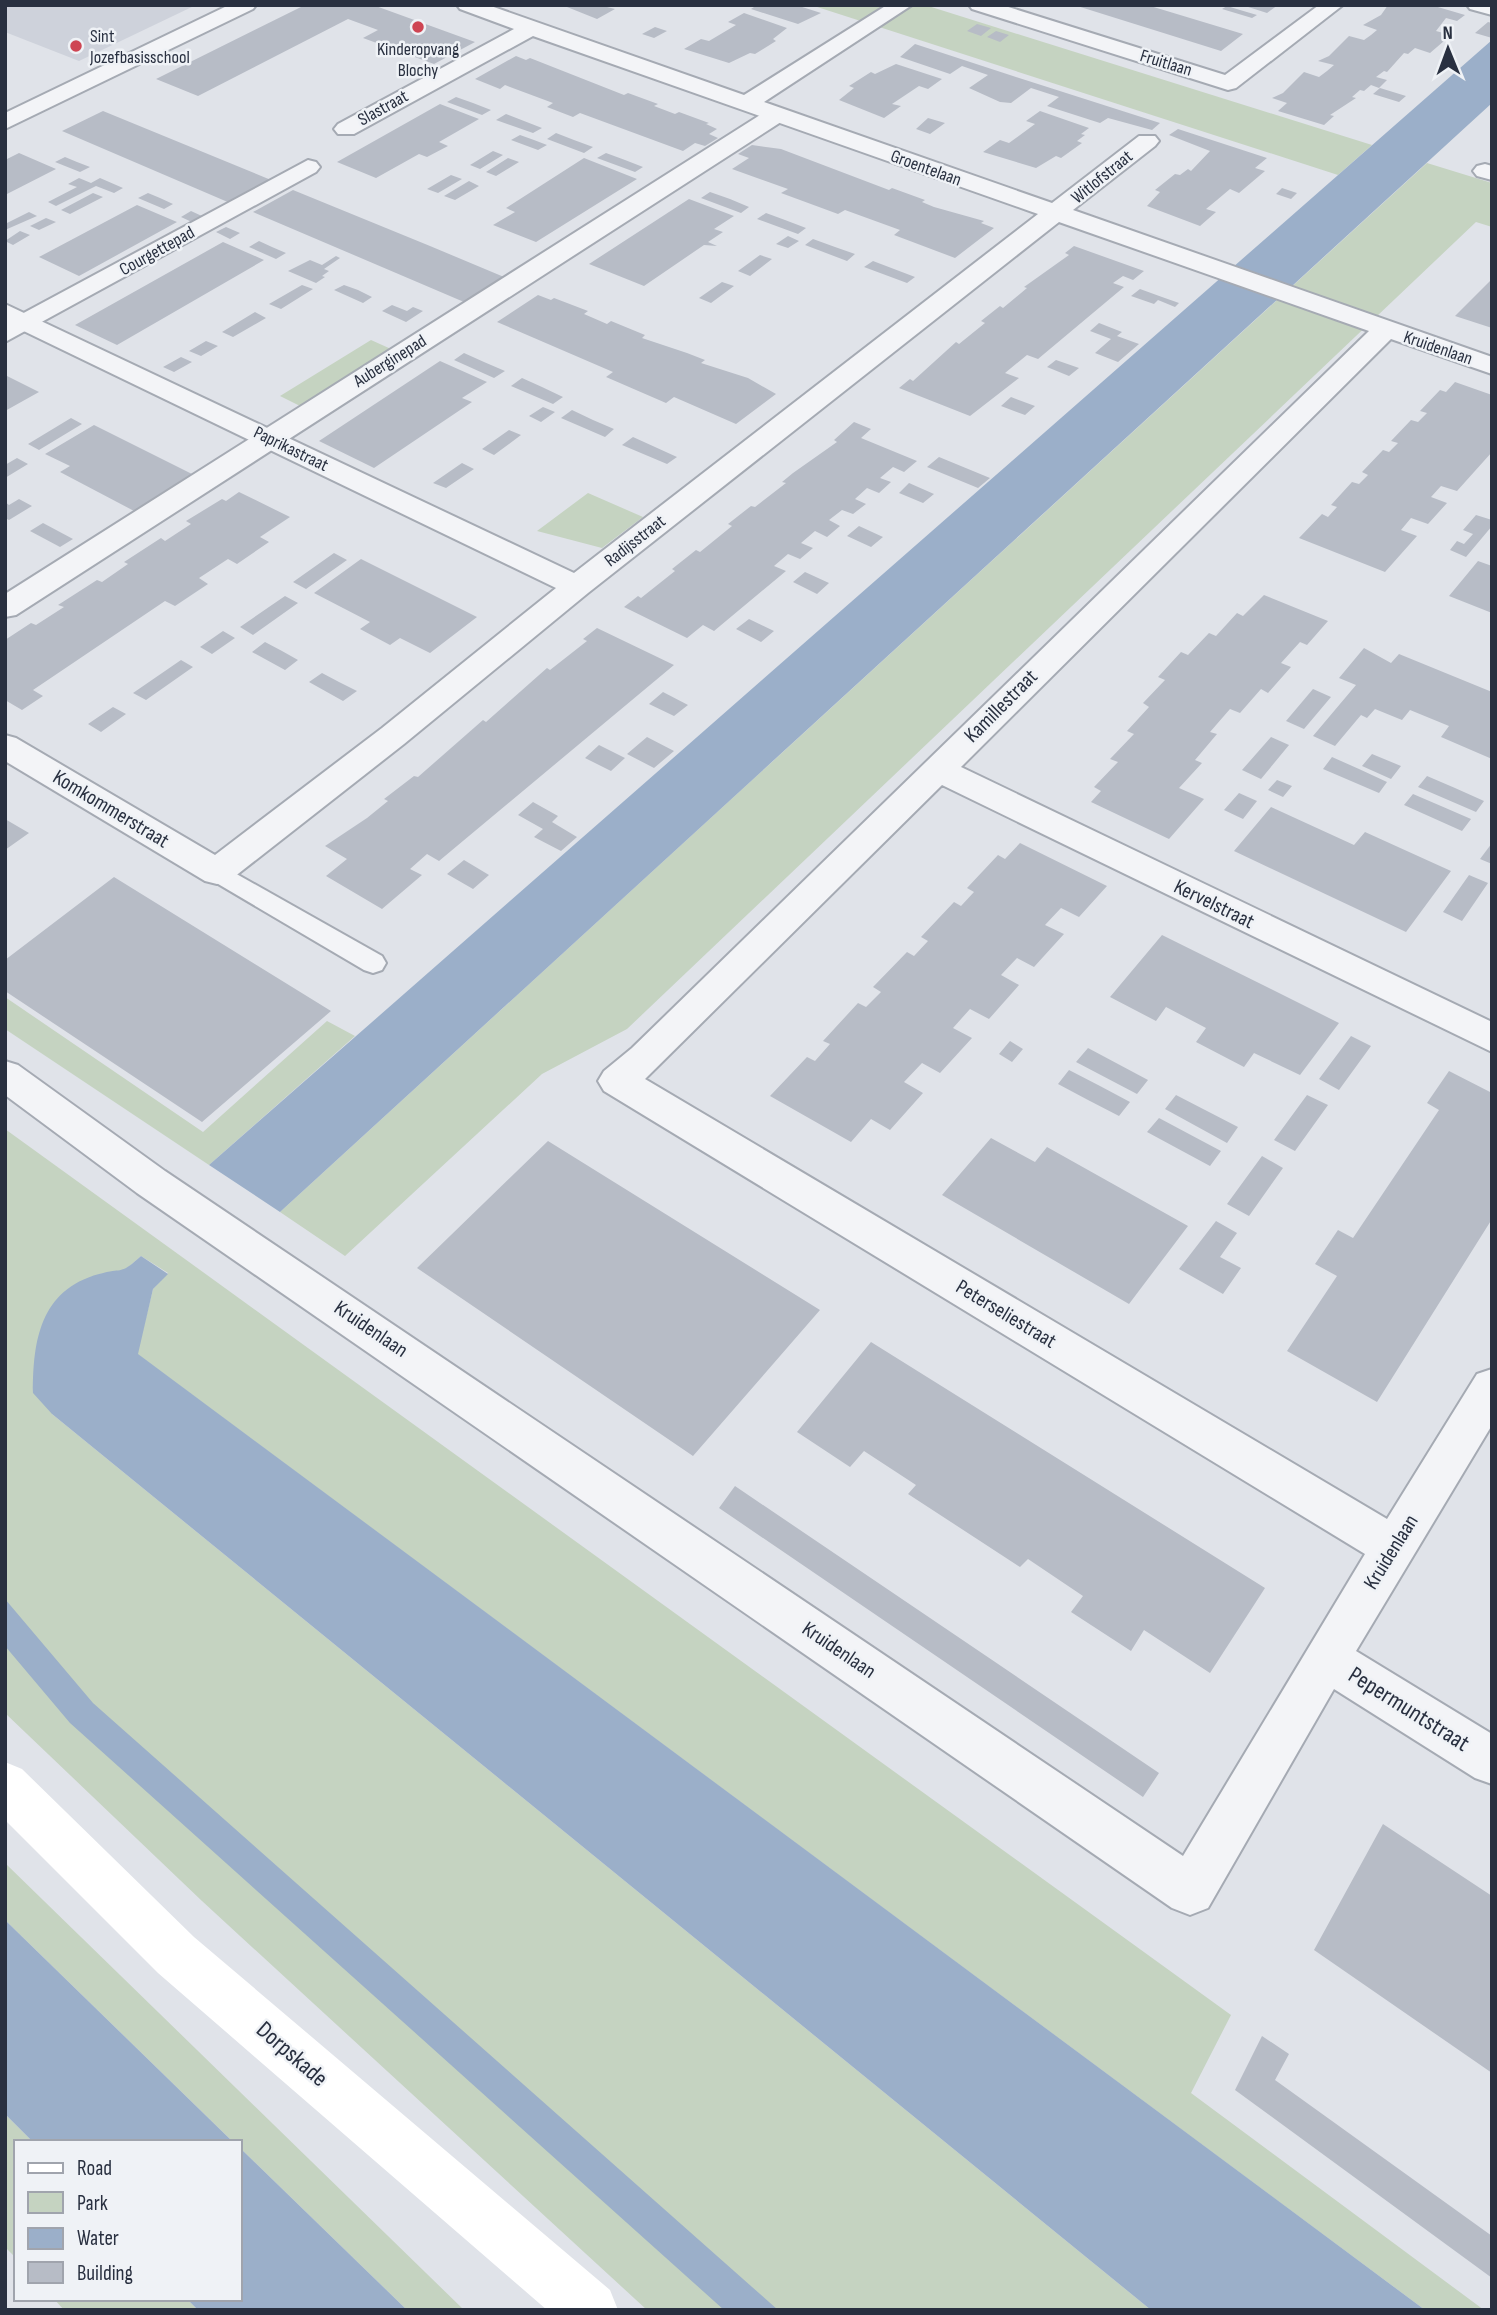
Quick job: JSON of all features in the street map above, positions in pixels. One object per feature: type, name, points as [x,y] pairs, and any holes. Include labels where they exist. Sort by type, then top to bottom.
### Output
[{"type":"main road","name":"Dorpskade","points":[[5,1786],[176,1955],[590,2310]]},
{"type":"street","points":[[5,122],[246,5]]},
{"type":"street","points":[[744,104],[902,5]]},
{"type":"street","name":"Fruitlaan","points":[[979,5],[1228,83],[1333,5]]},
{"type":"street","points":[[1477,5],[1492,9]]},
{"type":"street","name":"Groentelaan","points":[[474,6],[1384,330]]},
{"type":"street","name":"Slastraat","points":[[346,129],[531,28]]},
{"type":"street","name":"Auberginepad","points":[[5,608],[776,115]]},
{"type":"street","name":"Witlofstraat","points":[[1056,214],[1147,141]]},
{"type":"street","name":"Courgettepad","points":[[12,323],[308,167]]},
{"type":"street","name":"Radijsstraat","points":[[217,872],[393,736],[577,586],[1056,214]]},
{"type":"street","name":"Paprikastraat","points":[[12,323],[268,438],[577,586]]},
{"type":"street","name":"Kruidenlaan","points":[[1384,330],[1492,366]]},
{"type":"street","name":"Kamillestraat","points":[[617,1082],[645,1058],[1384,330]]},
{"type":"street","name":"Komkommerstraat","points":[[5,746],[217,872]]},
{"type":"street","name":"Kervelstraat","points":[[937,769],[1492,1038]]},
{"type":"street","name":"Kruidenlaan","points":[[5,1075],[151,1182],[330,1301],[1190,1890],[1326,1658],[1492,1387]]},
{"type":"street","name":"Peterseliestraat","points":[[617,1082],[1395,1548]]},
{"type":"street","name":"Pepermuntstraat","points":[[1326,1658],[1492,1760]]},
{"type":"lane","points":[[217,872],[373,962]]},
{"type":"shaded area","name":"Sint Jozefbasisschool","points":[[5,5],[196,5],[79,61],[5,32]]},
{"type":"green space","points":[[811,5],[925,5],[1372,145],[1338,175]]},
{"type":"green space","points":[[1427,163],[1492,183],[1492,227],[1476,222],[627,1029],[542,1074],[345,1256],[280,1212]]},
{"type":"green space","points":[[371,340],[391,349],[300,406],[280,396]]},
{"type":"green space","points":[[588,493],[643,517],[602,548],[537,531]]},
{"type":"green space","points":[[5,997],[203,1132],[327,1021],[355,1036],[209,1165],[5,1029]]},
{"type":"green space","points":[[5,1129],[1231,2015],[1191,2093],[1484,2310],[1425,2310],[137,1354],[153,1289],[168,1273],[141,1256],[123,1272],[99,1274],[52,1414],[1151,2310],[647,2310],[202,1901],[5,1713]]},
{"type":"green space","points":[[5,1863],[464,2310],[407,2310],[242,2150],[242,2140],[231,2140],[5,1920]]},
{"type":"green space","points":[[5,2114],[31,2140],[14,2140],[14,2256],[5,2247]]},
{"type":"green space","points":[[56,2301],[189,2301],[198,2310],[64,2310]]},
{"type":"water","points":[[1492,40],[1492,103],[280,1212],[209,1165]]},
{"type":"water","points":[[141,1256],[168,1274],[153,1289],[138,1354],[1425,2310],[1151,2310],[52,1414],[33,1393],[33,1374],[38,1337],[52,1305],[64,1292],[79,1282],[99,1274],[125,1269]]},
{"type":"water","points":[[5,1599],[93,1703],[778,2310],[724,2310],[70,1723],[5,1646]]},
{"type":"water","points":[[5,1920],[231,2140],[31,2140],[5,2114]]},
{"type":"water","points":[[242,2150],[407,2310],[198,2310],[189,2301],[242,2301]]},
{"type":"building","points":[[305,5],[373,5],[475,42],[434,64],[363,38],[378,30],[348,19],[198,96],[156,79]]},
{"type":"building","points":[[562,5],[610,5],[607,7],[615,9],[597,19]]},
{"type":"building","points":[[757,5],[796,5],[821,13],[798,24],[751,9]]},
{"type":"building","points":[[1074,5],[1147,5],[1243,34],[1221,51]]},
{"type":"building","points":[[1242,5],[1278,5],[1267,13]]},
{"type":"building","points":[[1388,5],[1431,5],[1465,15],[1457,21],[1446,18],[1436,31],[1451,35],[1430,53],[1415,48],[1408,54],[1404,53],[1387,72],[1384,71],[1376,77],[1387,80],[1379,88],[1371,85],[1364,91],[1360,90],[1352,97],[1356,98],[1330,115],[1334,116],[1324,125],[1278,111],[1287,103],[1272,98],[1283,93],[1304,72],[1319,77],[1327,71],[1334,65],[1318,61],[1329,56],[1349,36],[1364,40],[1371,35],[1377,30],[1363,25],[1381,15]]},
{"type":"building","points":[[1227,6],[1257,15],[1252,18],[1222,9]]},
{"type":"building","points":[[744,13],[787,28],[773,39],[776,41],[755,54],[750,53],[729,63],[684,49],[701,39],[709,41],[736,25],[728,22]]},
{"type":"building","points":[[1488,22],[1492,23],[1492,38],[1475,33]]},
{"type":"building","points":[[977,24],[991,28],[981,36],[967,31]]},
{"type":"building","points":[[655,27],[667,31],[654,38],[642,34]]},
{"type":"building","points":[[996,31],[1009,35],[1000,42],[987,37]]},
{"type":"building","points":[[915,44],[1160,123],[1152,130],[1108,118],[1100,123],[1047,106],[1059,97],[1031,88],[1011,103],[1000,102],[969,88],[988,75],[962,66],[950,74],[900,57]]},
{"type":"building","points":[[516,56],[526,60],[530,58],[624,95],[628,93],[658,104],[654,106],[675,114],[679,112],[709,123],[706,124],[717,129],[709,134],[718,138],[705,146],[695,143],[683,151],[580,113],[573,117],[547,107],[553,103],[505,85],[500,89],[475,79]]},
{"type":"building","points":[[896,64],[942,79],[928,89],[919,86],[892,104],[901,106],[884,118],[839,100],[854,88],[849,86],[871,72],[875,74]]},
{"type":"building","points":[[1380,88],[1406,96],[1399,102],[1373,94]]},
{"type":"building","points":[[456,97],[491,110],[482,115],[447,102]]},
{"type":"building","points":[[440,104],[479,119],[439,142],[448,146],[427,157],[419,154],[376,178],[337,162]]},
{"type":"building","points":[[103,111],[271,180],[230,203],[62,131]]},
{"type":"building","points":[[1040,111],[1089,128],[1077,141],[1082,143],[1061,158],[1056,156],[1036,168],[983,152],[1000,140],[1009,143],[1035,124],[1026,121]]},
{"type":"building","points":[[506,114],[542,128],[533,133],[496,120]]},
{"type":"building","points":[[928,118],[945,123],[930,134],[916,129]]},
{"type":"building","points":[[1178,129],[1267,158],[1255,168],[1265,171],[1239,193],[1230,189],[1206,209],[1216,212],[1200,226],[1147,206],[1160,192],[1155,190],[1175,174],[1180,175],[1188,169],[1191,171],[1210,151],[1169,135]]},
{"type":"building","points":[[556,133],[593,147],[584,153],[547,139]]},
{"type":"building","points":[[520,135],[547,145],[538,150],[511,140]]},
{"type":"building","points":[[752,145],[781,149],[889,190],[892,188],[925,200],[922,202],[934,207],[984,221],[981,223],[994,228],[955,258],[894,235],[900,230],[845,210],[838,214],[781,193],[788,189],[732,169],[749,158],[738,154]]},
{"type":"building","points":[[493,151],[503,155],[480,169],[470,165]]},
{"type":"building","points":[[19,153],[56,169],[5,195],[5,160]]},
{"type":"building","points":[[606,153],[643,167],[635,172],[597,158]]},
{"type":"building","points":[[65,157],[90,167],[80,172],[55,162]]},
{"type":"building","points":[[508,158],[519,162],[496,176],[486,172]]},
{"type":"building","points":[[584,158],[637,179],[536,242],[493,225],[515,212],[506,208]]},
{"type":"building","points":[[451,175],[462,179],[438,193],[427,189]]},
{"type":"building","points":[[79,178],[91,183],[100,178],[123,188],[114,193],[96,186],[56,206],[48,202],[77,187],[68,184]]},
{"type":"building","points":[[469,181],[479,186],[455,200],[444,196]]},
{"type":"building","points":[[1282,188],[1297,193],[1291,199],[1276,194]]},
{"type":"building","points":[[293,190],[504,277],[464,302],[253,212]]},
{"type":"building","points":[[710,192],[749,207],[741,213],[701,198]]},
{"type":"building","points":[[93,193],[103,197],[70,214],[61,210]]},
{"type":"building","points":[[148,193],[173,204],[164,209],[138,198]]},
{"type":"building","points":[[689,199],[734,216],[714,229],[723,232],[708,242],[717,246],[704,245],[644,286],[589,264]]},
{"type":"building","points":[[137,205],[177,222],[79,276],[39,257]]},
{"type":"building","points":[[191,211],[204,217],[194,223],[181,217]]},
{"type":"building","points":[[29,212],[37,216],[5,230],[5,224]]},
{"type":"building","points":[[766,213],[806,228],[798,234],[757,219]]},
{"type":"building","points":[[46,218],[56,222],[39,230],[30,226]]},
{"type":"building","points":[[226,227],[240,233],[230,239],[216,232]]},
{"type":"building","points":[[20,231],[30,235],[13,245],[5,241]]},
{"type":"building","points":[[788,236],[799,241],[788,248],[776,244]]},
{"type":"building","points":[[813,239],[855,254],[847,261],[805,245]]},
{"type":"building","points":[[259,241],[286,253],[276,259],[249,247]]},
{"type":"building","points":[[223,242],[264,260],[117,345],[75,325]]},
{"type":"building","points":[[1074,246],[1144,271],[1133,280],[1123,276],[1113,283],[1124,287],[1038,359],[1027,355],[1005,373],[1019,378],[970,416],[899,388],[910,379],[913,381],[956,342],[959,344],[985,323],[981,321],[1000,306],[1003,308],[1027,288],[1024,287],[1069,255],[1065,253]]},
{"type":"building","points":[[760,255],[772,259],[750,276],[738,271]]},
{"type":"building","points":[[336,256],[340,258],[324,269],[329,271],[316,283],[288,271],[310,260],[322,265]]},
{"type":"building","points":[[873,261],[915,277],[907,283],[864,267]]},
{"type":"building","points":[[1492,279],[1492,328],[1455,316]]},
{"type":"building","points":[[722,282],[734,286],[711,303],[699,298]]},
{"type":"building","points":[[302,285],[313,289],[281,309],[269,304]]},
{"type":"building","points":[[344,285],[372,297],[363,303],[334,290]]},
{"type":"building","points":[[1140,289],[1179,303],[1175,307],[1158,300],[1154,304],[1131,296]]},
{"type":"building","points":[[538,295],[588,311],[584,314],[607,324],[611,321],[645,335],[642,338],[705,360],[701,363],[748,378],[776,394],[736,424],[674,397],[666,403],[606,377],[613,372],[497,322]]},
{"type":"building","points":[[392,305],[407,311],[413,307],[423,311],[406,322],[382,311]]},
{"type":"building","points":[[255,312],[266,318],[233,337],[222,332]]},
{"type":"building","points":[[1099,323],[1122,332],[1117,336],[1139,344],[1118,362],[1095,353],[1111,339],[1090,331]]},
{"type":"building","points":[[206,341],[218,346],[201,356],[189,351]]},
{"type":"building","points":[[464,353],[505,371],[494,378],[454,360]]},
{"type":"building","points":[[181,357],[192,362],[174,372],[163,367]]},
{"type":"building","points":[[1056,360],[1079,368],[1069,376],[1047,367]]},
{"type":"building","points":[[440,361],[487,382],[462,398],[472,402],[374,468],[319,441]]},
{"type":"building","points":[[5,375],[39,392],[5,411]]},
{"type":"building","points":[[522,378],[563,397],[553,404],[511,386]]},
{"type":"building","points":[[1455,382],[1492,395],[1492,452],[1457,491],[1441,486],[1431,497],[1447,503],[1428,524],[1411,518],[1401,530],[1417,536],[1385,572],[1299,538],[1322,514],[1328,517],[1337,507],[1331,505],[1352,482],[1359,484],[1368,475],[1362,472],[1383,450],[1389,452],[1398,443],[1391,441],[1411,420],[1418,422],[1427,413],[1420,411],[1440,390],[1446,392]]},
{"type":"building","points":[[1011,397],[1035,406],[1025,415],[1001,406]]},
{"type":"building","points":[[543,407],[555,412],[541,422],[529,416]]},
{"type":"building","points":[[572,410],[614,429],[605,437],[561,418]]},
{"type":"building","points":[[71,418],[82,424],[39,450],[28,444]]},
{"type":"building","points":[[854,422],[871,429],[861,438],[917,461],[904,472],[893,467],[880,478],[891,482],[879,493],[867,488],[855,499],[866,504],[853,514],[842,510],[829,520],[840,526],[827,537],[815,531],[801,543],[813,548],[800,559],[788,554],[774,566],[786,571],[714,631],[703,625],[687,638],[624,607],[638,596],[641,598],[696,550],[700,552],[732,526],[728,524],[751,506],[755,507],[786,483],[782,482],[793,473],[837,442],[834,440]]},
{"type":"building","points":[[94,425],[194,475],[136,512],[60,472],[70,466],[45,454]]},
{"type":"building","points":[[509,430],[521,435],[494,455],[482,449]]},
{"type":"building","points":[[633,437],[677,457],[667,464],[622,445]]},
{"type":"building","points":[[939,457],[990,478],[978,488],[927,467]]},
{"type":"building","points":[[17,458],[28,464],[5,478],[5,465]]},
{"type":"building","points":[[462,463],[474,469],[446,488],[433,483]]},
{"type":"building","points":[[909,483],[934,494],[923,503],[899,493]]},
{"type":"building","points":[[239,492],[290,517],[260,537],[269,542],[237,564],[228,559],[199,578],[208,584],[175,606],[165,601],[33,690],[43,696],[22,710],[5,700],[5,640],[31,623],[36,625],[64,607],[58,605],[97,580],[102,582],[128,564],[124,562],[161,538],[165,541],[191,524],[186,521]]},
{"type":"building","points":[[19,499],[32,506],[9,520],[5,518],[5,502],[9,505]]},
{"type":"building","points":[[1476,515],[1492,520],[1492,526],[1466,557],[1450,550],[1457,541],[1464,544],[1473,534],[1463,530]]},
{"type":"building","points":[[43,523],[73,539],[60,547],[30,531]]},
{"type":"building","points":[[859,526],[883,537],[871,547],[847,536]]},
{"type":"building","points":[[334,553],[347,560],[306,589],[293,582]]},
{"type":"building","points":[[361,559],[477,617],[430,653],[400,638],[390,645],[360,629],[370,622],[314,593]]},
{"type":"building","points":[[1478,561],[1492,566],[1492,613],[1449,596]]},
{"type":"building","points":[[805,572],[829,583],[817,594],[793,582]]},
{"type":"building","points":[[1264,595],[1328,621],[1307,645],[1300,642],[1281,663],[1291,667],[1268,693],[1261,689],[1240,713],[1230,709],[1210,732],[1217,734],[1195,760],[1202,763],[1179,788],[1204,799],[1169,839],[1091,802],[1101,791],[1094,787],[1118,762],[1110,759],[1134,734],[1127,731],[1149,707],[1143,703],[1165,680],[1158,677],[1181,652],[1188,655],[1209,633],[1216,636],[1237,613],[1243,616]]},
{"type":"building","points":[[285,596],[298,603],[253,635],[240,627]]},
{"type":"building","points":[[749,619],[774,631],[761,642],[736,629]]},
{"type":"building","points":[[597,628],[674,665],[439,861],[427,854],[410,869],[422,875],[382,909],[326,876],[347,859],[325,846],[367,818],[388,801],[384,799],[414,776],[418,777],[547,668],[550,670],[587,641],[583,639]]},
{"type":"building","points":[[223,631],[235,638],[212,654],[200,647]]},
{"type":"building","points":[[265,642],[298,660],[285,670],[252,652]]},
{"type":"building","points":[[1364,648],[1391,663],[1399,654],[1492,692],[1492,759],[1441,737],[1449,726],[1410,710],[1402,720],[1375,709],[1367,718],[1361,715],[1335,746],[1313,736],[1356,685],[1339,678]]},
{"type":"building","points":[[181,660],[193,667],[146,700],[133,693]]},
{"type":"building","points":[[322,673],[357,691],[343,701],[309,682]]},
{"type":"building","points":[[1313,689],[1331,697],[1304,729],[1286,721]]},
{"type":"building","points":[[663,692],[688,705],[674,716],[649,704]]},
{"type":"building","points":[[113,707],[126,714],[101,732],[88,724]]},
{"type":"building","points":[[647,737],[674,751],[654,768],[627,754]]},
{"type":"building","points":[[1271,737],[1289,745],[1261,779],[1242,770]]},
{"type":"building","points":[[599,745],[625,758],[611,771],[585,758]]},
{"type":"building","points":[[1372,754],[1401,766],[1391,779],[1362,766]]},
{"type":"building","points":[[1332,757],[1387,782],[1379,793],[1323,769]]},
{"type":"building","points":[[1427,776],[1484,801],[1476,812],[1418,787]]},
{"type":"building","points":[[1277,780],[1292,786],[1283,797],[1268,790]]},
{"type":"building","points":[[1239,793],[1257,801],[1243,819],[1224,810]]},
{"type":"building","points":[[1413,794],[1471,819],[1462,831],[1404,805]]},
{"type":"building","points":[[533,802],[558,816],[552,822],[577,837],[561,851],[534,837],[543,829],[518,815]]},
{"type":"building","points":[[1271,807],[1354,845],[1365,832],[1451,871],[1406,932],[1234,851]]},
{"type":"building","points":[[5,819],[29,833],[5,850]]},
{"type":"building","points":[[1020,843],[1107,886],[1079,917],[1061,908],[1045,925],[1064,934],[1034,967],[1017,958],[1001,975],[1019,985],[989,1019],[970,1009],[953,1028],[972,1038],[940,1073],[922,1063],[904,1082],[923,1093],[890,1130],[871,1119],[851,1142],[770,1096],[807,1057],[815,1061],[830,1044],[823,1041],[858,1003],[866,1007],[881,992],[873,987],[907,952],[914,956],[928,941],[921,937],[954,902],[961,906],[974,892],[967,888],[998,855],[1005,859]]},
{"type":"building","points":[[1492,843],[1492,864],[1480,859]]},
{"type":"building","points":[[464,860],[489,875],[473,889],[447,874]]},
{"type":"building","points":[[1469,875],[1488,883],[1462,921],[1443,912]]},
{"type":"building","points":[[114,877],[331,1011],[202,1122],[5,991],[5,960]]},
{"type":"building","points":[[1162,935],[1339,1023],[1300,1075],[1254,1053],[1244,1067],[1196,1042],[1206,1028],[1166,1007],[1156,1021],[1110,997]]},
{"type":"building","points":[[1351,1036],[1371,1046],[1339,1090],[1319,1079]]},
{"type":"building","points":[[1010,1041],[1023,1049],[1012,1062],[999,1054]]},
{"type":"building","points":[[1088,1048],[1148,1080],[1137,1094],[1076,1062]]},
{"type":"building","points":[[1069,1070],[1130,1102],[1119,1116],[1058,1084]]},
{"type":"building","points":[[1449,1071],[1492,1093],[1492,1219],[1377,1402],[1287,1351],[1337,1276],[1315,1264],[1338,1230],[1353,1238],[1439,1110],[1427,1103]]},
{"type":"building","points":[[1176,1095],[1238,1127],[1227,1143],[1165,1109]]},
{"type":"building","points":[[1307,1095],[1328,1105],[1295,1151],[1274,1140]]},
{"type":"building","points":[[1159,1118],[1221,1151],[1210,1166],[1147,1132]]},
{"type":"building","points":[[991,1138],[1035,1162],[1047,1147],[1188,1226],[1129,1304],[942,1195]]},
{"type":"building","points":[[548,1141],[820,1310],[693,1456],[417,1268]]},
{"type":"building","points":[[1262,1156],[1283,1168],[1249,1216],[1227,1204]]},
{"type":"building","points":[[1216,1221],[1237,1233],[1220,1257],[1241,1268],[1223,1294],[1179,1269]]},
{"type":"building","points":[[871,1342],[1265,1588],[1210,1673],[1144,1630],[1131,1651],[1071,1612],[1083,1596],[1028,1559],[1020,1567],[908,1494],[916,1485],[864,1451],[850,1467],[797,1432]]},
{"type":"building","points":[[735,1486],[1159,1773],[1143,1797],[719,1508]]},
{"type":"building","points":[[1383,1824],[1492,1896],[1492,2073],[1314,1950]]},
{"type":"building","points":[[1262,2036],[1289,2054],[1275,2080],[1492,2236],[1492,2278],[1235,2090]]},
{"type":"place","name":"Kinderopvang Blochy","points":[[418,27]]},
{"type":"place","name":"Sint Jozefbasisschool","points":[[76,46]]}]
